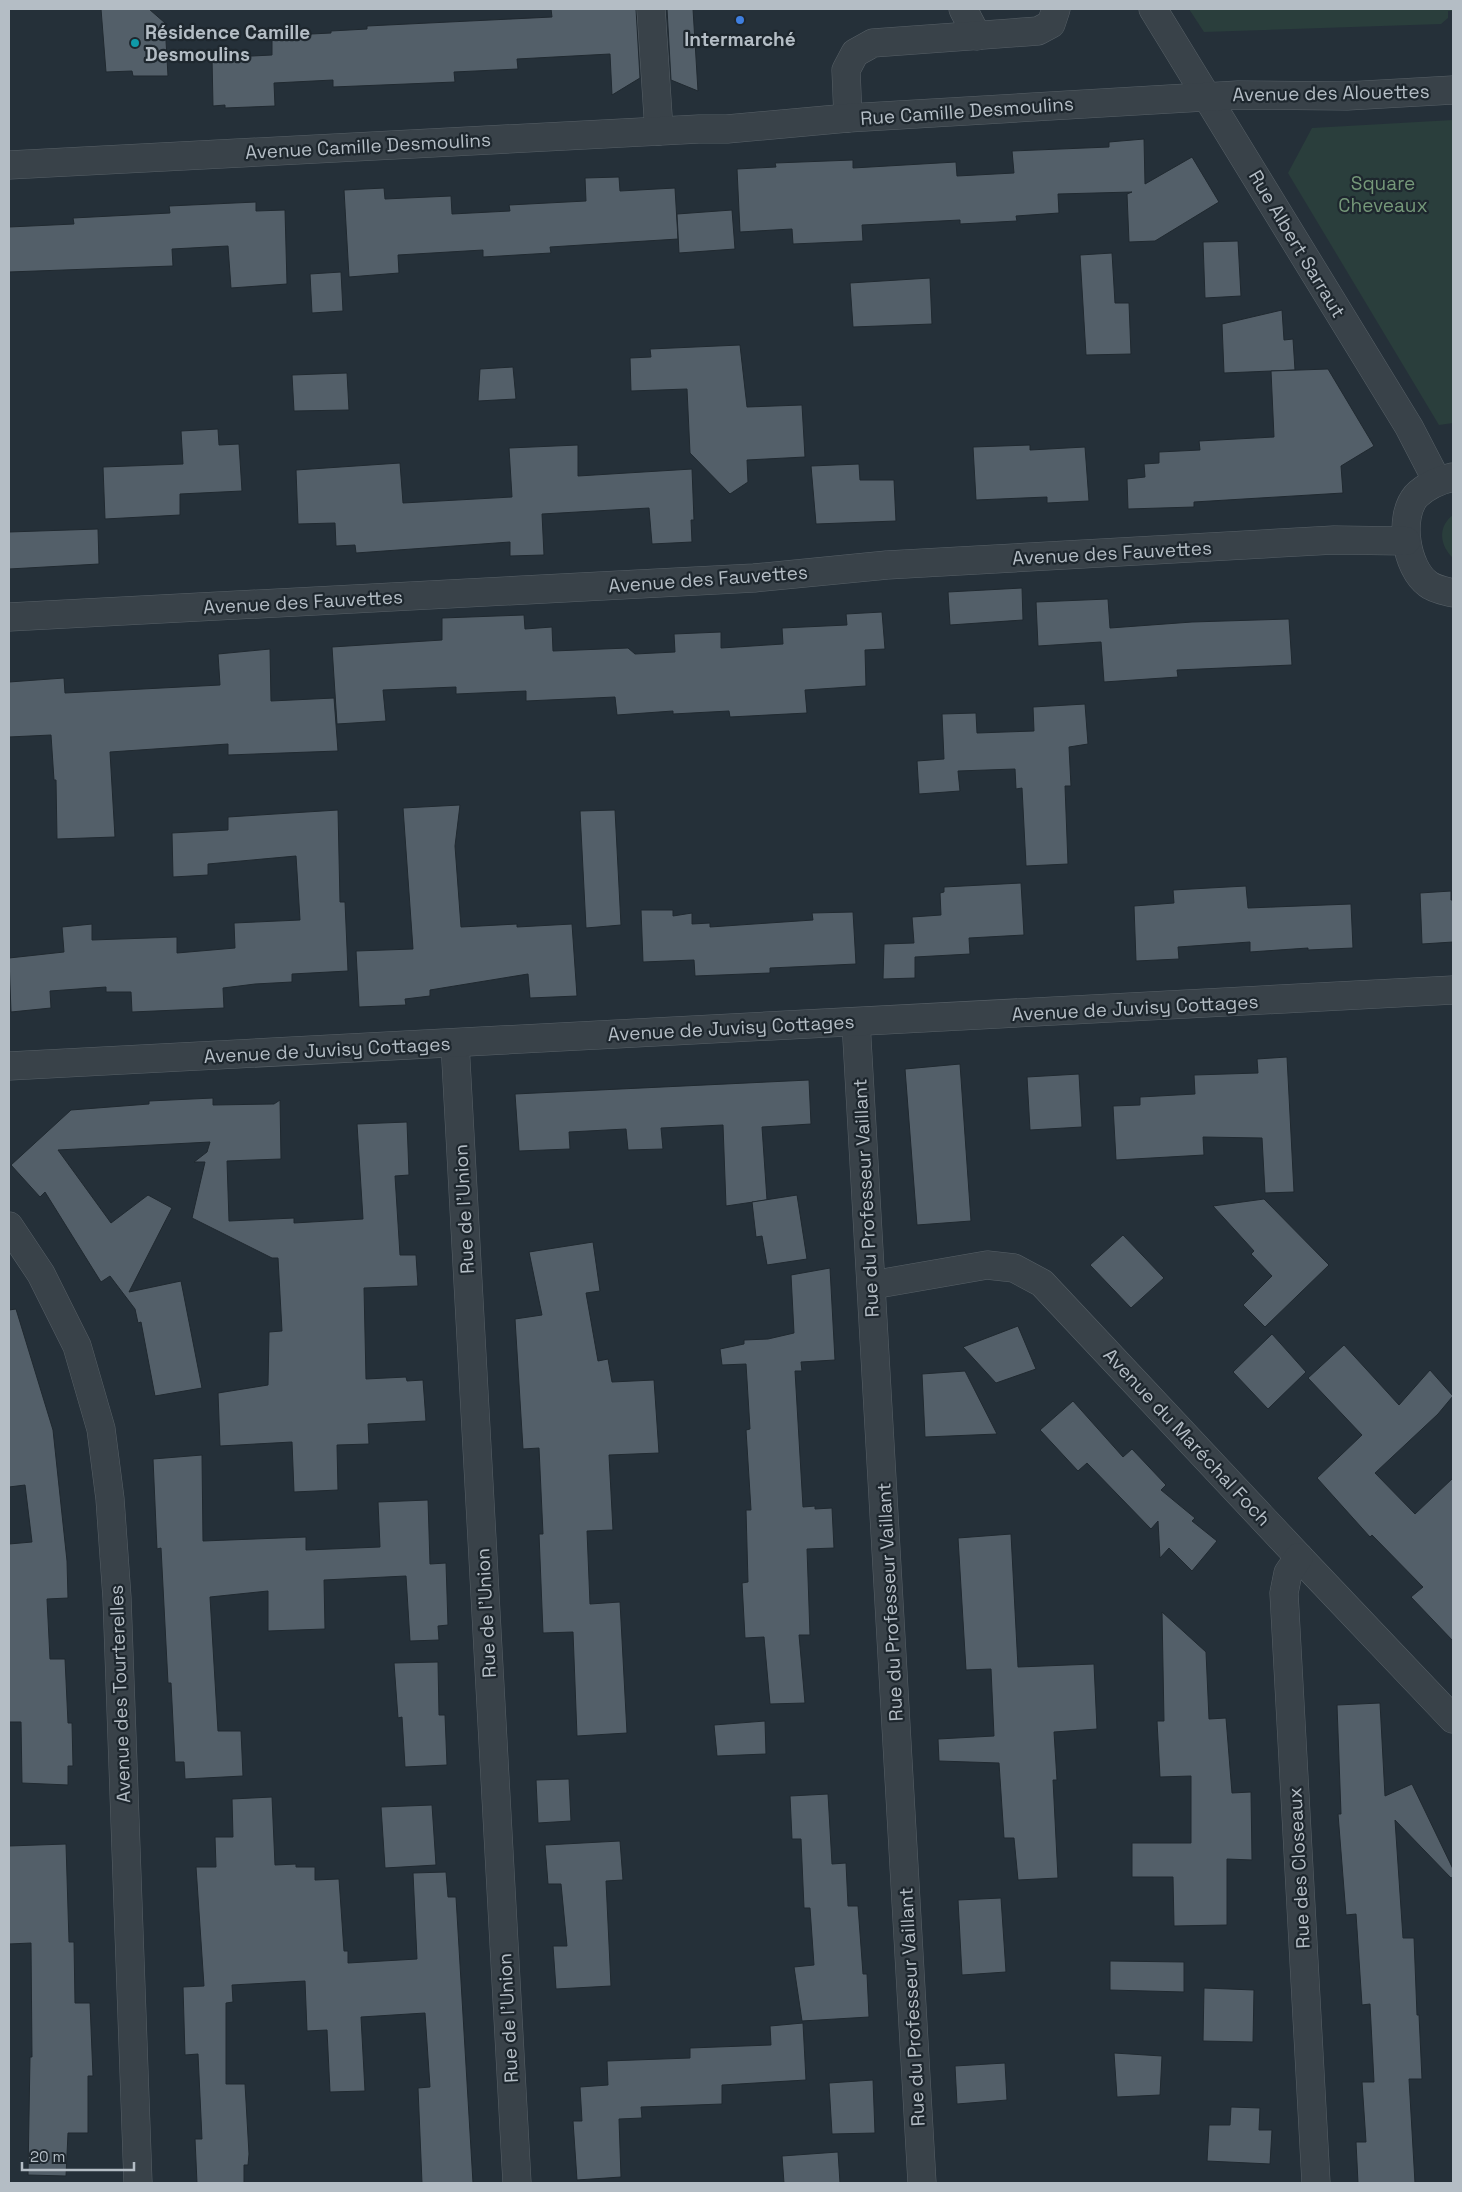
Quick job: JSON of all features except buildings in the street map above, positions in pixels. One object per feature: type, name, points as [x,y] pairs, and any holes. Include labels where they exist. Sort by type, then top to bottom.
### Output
[{"type":"street","points":[[651,9],[659,131]]},
{"type":"street","points":[[962,9],[977,36]]},
{"type":"street","points":[[848,118],[846,70],[855,53],[873,44],[1038,31],[1051,24],[1056,9]]},
{"type":"street","name":"Rue Albert Sarraut","points":[[1153,9],[1409,427],[1445,479]]},
{"type":"street","name":"Avenue des Alouettes","points":[[1208,96],[1347,96],[1453,90]]},
{"type":"street","name":"Rue Camille Desmoulins","points":[[728,129],[848,118],[1208,96]]},
{"type":"street","name":"Avenue Camille Desmoulins","points":[[9,165],[728,129]]},
{"type":"street","points":[[1445,479],[1415,498],[1407,519],[1406,541],[1413,565],[1427,584],[1453,593]]},
{"type":"street","name":"Avenue des Fauvettes","points":[[9,617],[754,578],[887,565],[1324,541],[1406,541]]},
{"type":"street","name":"Avenue de Juvisy Cottages","points":[[9,1066],[1453,990]]},
{"type":"street","name":"Rue du Professeur Vaillant","points":[[856,1022],[922,2183]]},
{"type":"street","name":"Rue de l'Union","points":[[455,1043],[518,2183]]},
{"type":"street","name":"Avenue des Tourterelles","points":[[9,1226],[41,1274],[77,1346],[101,1429],[110,1499],[117,1598],[138,2183]]},
{"type":"street","name":"Avenue du Maréchal Foch","points":[[872,1285],[986,1265],[1014,1268],[1042,1283],[1453,1718]]},
{"type":"street","name":"Rue des Closeaux","points":[[1299,1557],[1288,1573],[1284,1594],[1316,2183]]},
{"type":"green space","points":[[1189,9],[1453,9],[1453,11],[1448,11],[1448,18],[1441,24],[1204,32]]},
{"type":"green space","name":"Square Cheveaux","points":[[1453,120],[1453,423],[1439,425],[1288,173],[1312,128]]},
{"type":"green space","points":[[1453,515],[1453,558],[1445,548],[1442,536],[1444,525]]},
{"type":"place","name":"Intermarché","points":[[740,20]]},
{"type":"place","name":"Résidence Camille Desmoulins","points":[[135,43]]}]
